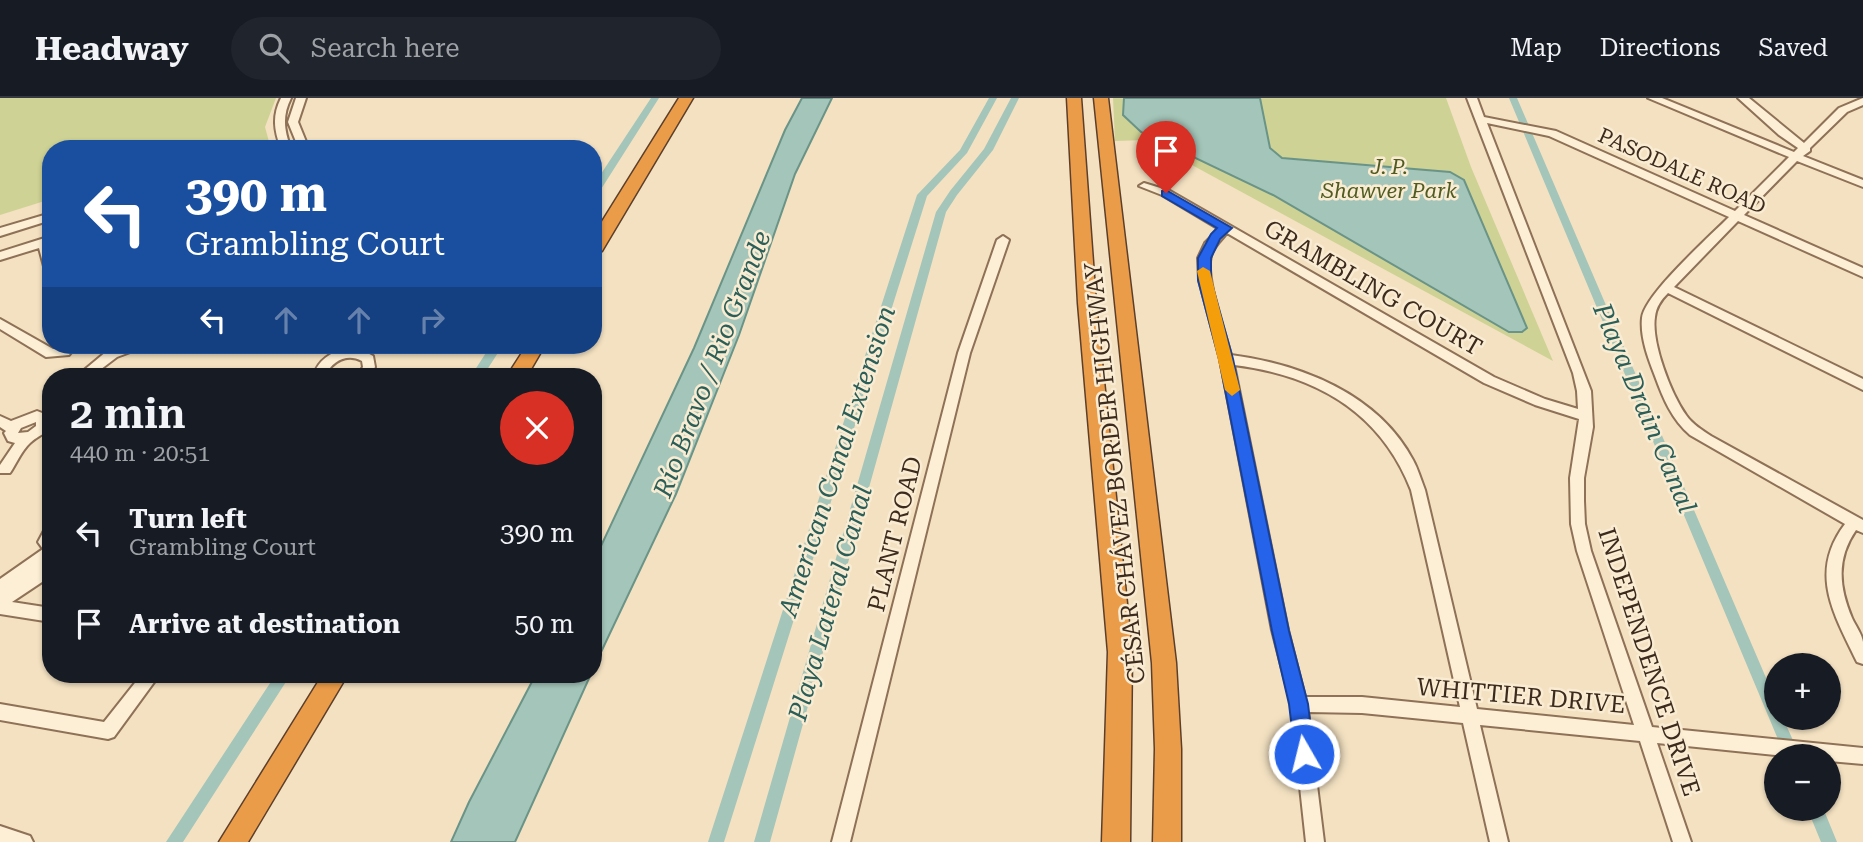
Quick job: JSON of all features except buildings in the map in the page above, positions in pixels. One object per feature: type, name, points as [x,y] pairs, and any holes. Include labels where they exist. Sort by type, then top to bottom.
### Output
[{"type":"highway","points":[[602,236],[686,98]]},
{"type":"highway","name":"CÉSAR CHÁVEZ BORDER HIGHWAY","points":[[1074,98],[1087,303],[1120,652],[1116,842]]},
{"type":"highway","name":"CÉSAR CHÁVEZ BORDER HIGHWAY","points":[[1101,98],[1164,663],[1168,749],[1167,842]]},
{"type":"highway","points":[[233,842],[330,683]]},
{"type":"street","points":[[283,140],[278,111],[286,98]]},
{"type":"street","points":[[300,140],[293,122],[301,98]]},
{"type":"street","name":"INDEPENDENCE DRIVE","points":[[1472,98],[1579,373],[1586,416],[1577,478],[1578,524],[1584,551],[1682,842]]},
{"type":"street","points":[[1653,98],[1802,153],[1863,184]]},
{"type":"street","points":[[1743,98],[1802,153]]},
{"type":"street","points":[[1863,101],[1843,110],[1667,288],[1650,308],[1647,332],[1679,414],[1698,435],[1858,525],[1842,536],[1832,564],[1832,579],[1837,604],[1863,657]]},
{"type":"street","name":"PASODALE ROAD","points":[[1481,119],[1537,129],[1863,273]]},
{"type":"street","name":"GRAMBLING COURT","points":[[1144,186],[1166,193],[1489,380],[1540,402],[1586,416]]},
{"type":"street","points":[[0,223],[42,211]]},
{"type":"street","points":[[0,232],[42,219]]},
{"type":"street","points":[[1226,228],[1209,246],[1203,270],[1226,359],[1280,631],[1298,704],[1315,842]]},
{"type":"street","name":"PLANT ROAD","points":[[841,842],[964,354],[1003,240]]},
{"type":"street","points":[[0,256],[42,243]]},
{"type":"street","points":[[1667,288],[1863,386]]},
{"type":"street","points":[[0,323],[42,343]]},
{"type":"street","points":[[94,368],[112,354]]},
{"type":"street","points":[[330,354],[332,358]]},
{"type":"street","points":[[321,368],[339,354]]},
{"type":"street","points":[[1226,359],[1278,367],[1322,384],[1358,408],[1399,448],[1410,466],[1472,718],[1499,842]]},
{"type":"street","points":[[26,438],[13,437],[6,425],[42,414]]},
{"type":"street","points":[[5,469],[26,438],[42,426]]},
{"type":"street","points":[[0,587],[42,557]]},
{"type":"street","points":[[0,605],[42,575]]},
{"type":"street","points":[[0,605],[42,613]]},
{"type":"street","points":[[0,712],[108,732],[145,683]]},
{"type":"street","name":"WHITTIER DRIVE","points":[[1298,704],[1362,705],[1863,756]]},
{"type":"street","points":[[0,835],[24,842]]},
{"type":"green space","points":[[0,98],[276,98],[265,127],[269,140],[42,140],[42,202],[0,215]]},
{"type":"green space","name":"J. P. Shawver Park","points":[[1113,98],[1446,98],[1471,167],[1553,361],[1146,140],[1115,141]]},
{"type":"water","name":"Río Bravo / Rio Grande","points":[[802,98],[832,98],[795,174],[739,335],[676,494],[602,650],[602,544],[694,348],[785,130]]},
{"type":"water","points":[[1124,98],[1260,98],[1270,148],[1282,158],[1450,172],[1464,180],[1527,328],[1522,332],[1509,332],[1273,195],[1141,132],[1123,115]]},
{"type":"water","points":[[531,683],[587,683],[515,842],[451,842]]},
{"type":"waterway","points":[[602,180],[655,98]]},
{"type":"waterway","name":"American Canal Extension","points":[[716,842],[922,195],[964,151],[993,98]]},
{"type":"waterway","name":"Playa Lateral Canal","points":[[762,842],[941,212],[953,193],[989,150],[1015,98]]},
{"type":"waterway","name":"Playa Drain Canal","points":[[1513,98],[1764,689]]},
{"type":"waterway","points":[[482,368],[491,354]]},
{"type":"waterway","points":[[174,842],[278,683]]},
{"type":"waterway","name":"Playa Drain Canal","points":[[1781,730],[1788,744]]},
{"type":"waterway","name":"Playa Drain Canal","points":[[1820,821],[1829,842]]},
{"type":"slow traffic","points":[[1203,271],[1232,390]]},
{"type":"route","points":[[1166,193],[1226,228],[1209,246],[1203,270],[1226,359],[1280,631],[1298,704],[1304,754]]}]
